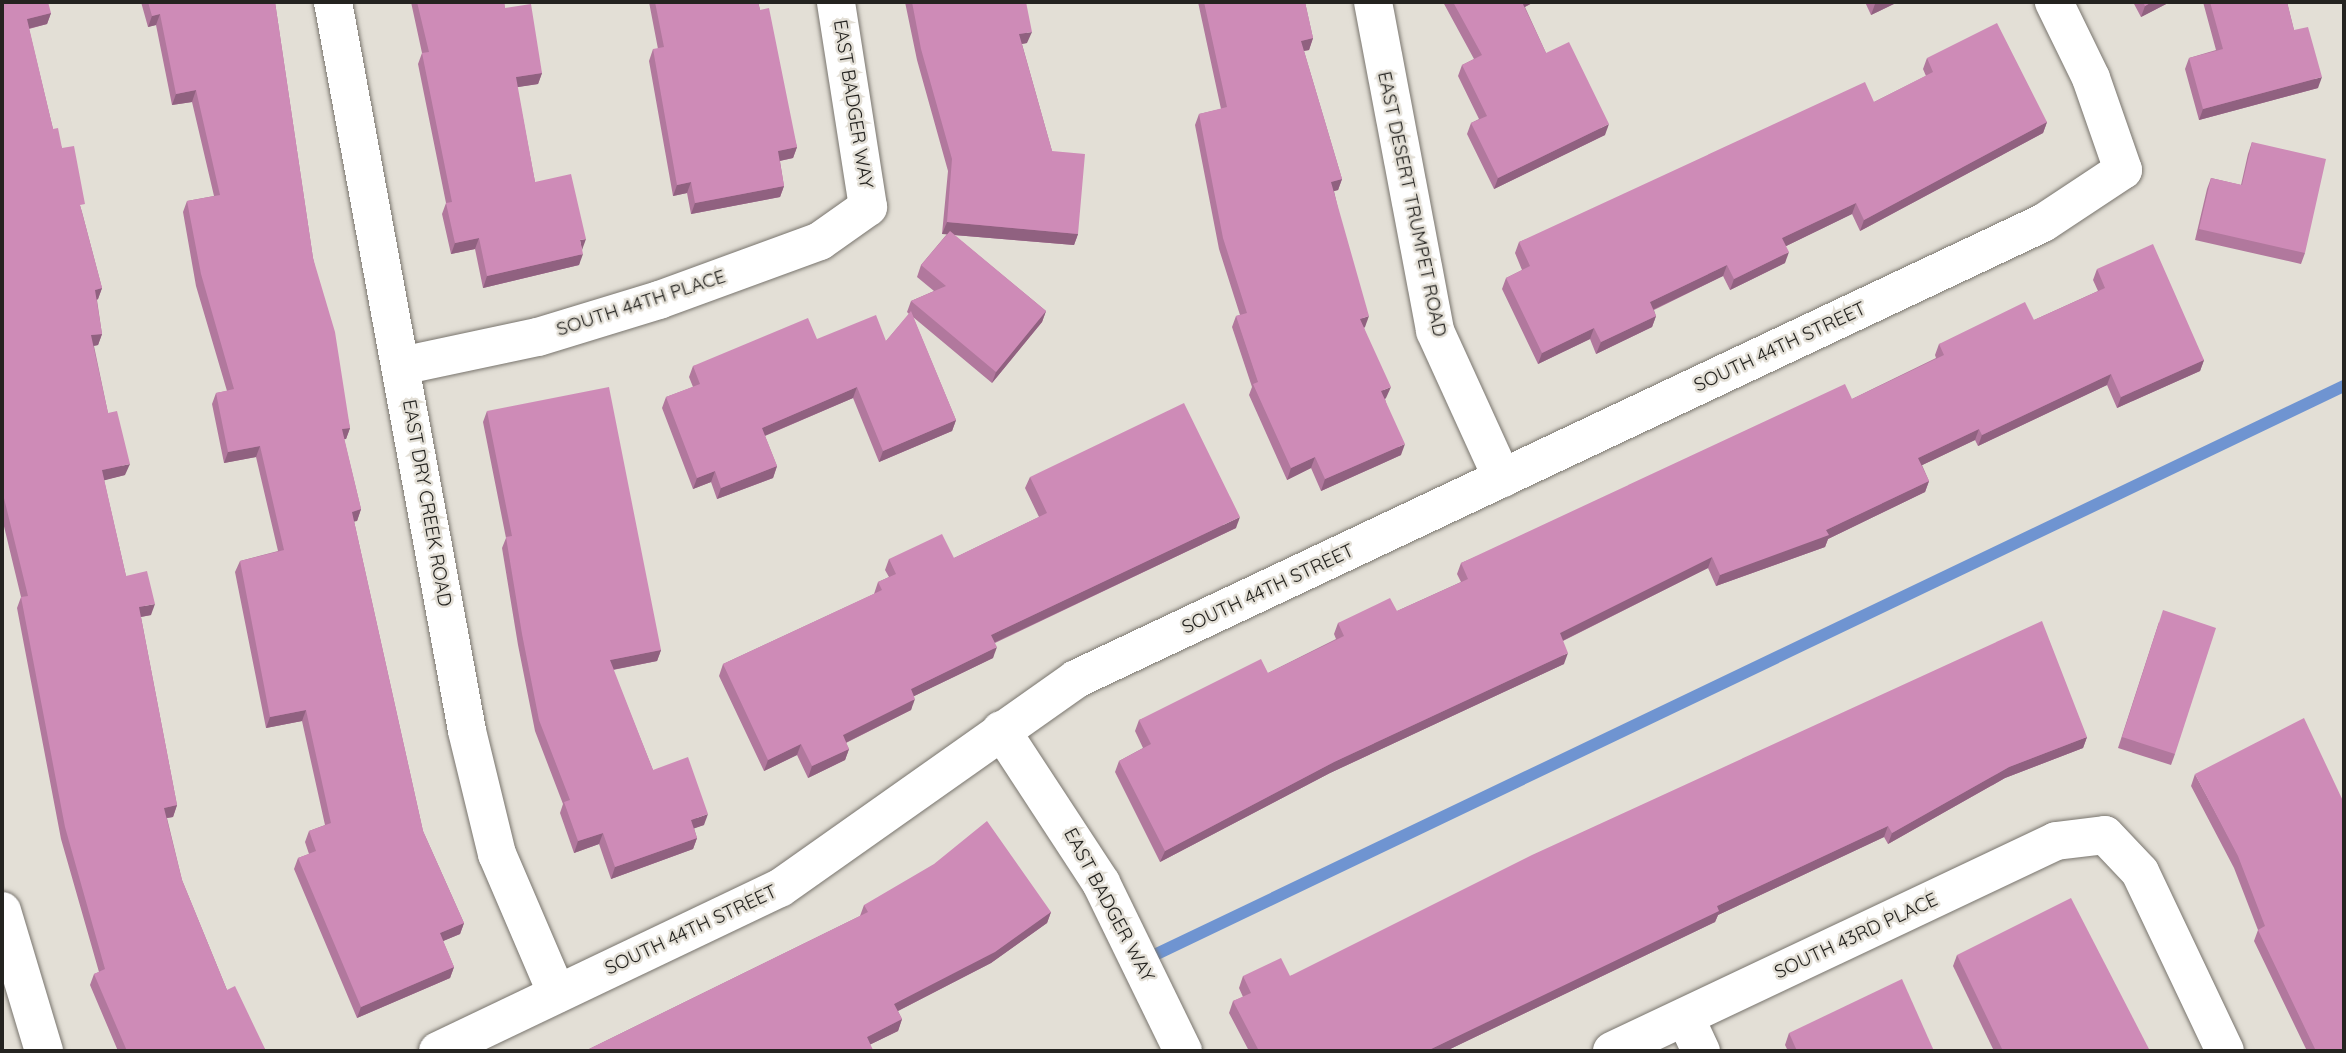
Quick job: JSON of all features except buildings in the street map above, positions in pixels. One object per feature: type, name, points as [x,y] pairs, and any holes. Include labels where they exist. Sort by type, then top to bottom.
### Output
[{"type":"street","name":"EAST DRY CREEK ROAD","points":[[333,2],[467,731],[497,854],[557,994]]},
{"type":"street","name":"EAST BADGER WAY","points":[[836,2],[868,207]]},
{"type":"street","name":"EAST DESERT TRUMPET ROAD","points":[[1373,2],[1435,331],[1502,478]]},
{"type":"street","name":"SOUTH 44TH STREET","points":[[438,1051],[780,888],[1076,679],[2043,223],[2123,170],[2091,78],[2054,2]]},
{"type":"street","name":"SOUTH 44TH PLACE","points":[[401,366],[538,337],[659,300],[820,241],[868,207]]},
{"type":"street","name":"EAST BADGER WAY","points":[[1001,730],[1101,883],[1183,1051]]},
{"type":"street","name":"SOUTH 43RD PLACE","points":[[1612,1051],[2056,841],[2105,835],[2140,872],[2225,1051]]},
{"type":"street","points":[[2,911],[44,1051]]},
{"type":"street","points":[[1685,1017],[1701,1051]]},
{"type":"waterway","points":[[1142,961],[2344,386]]}]
